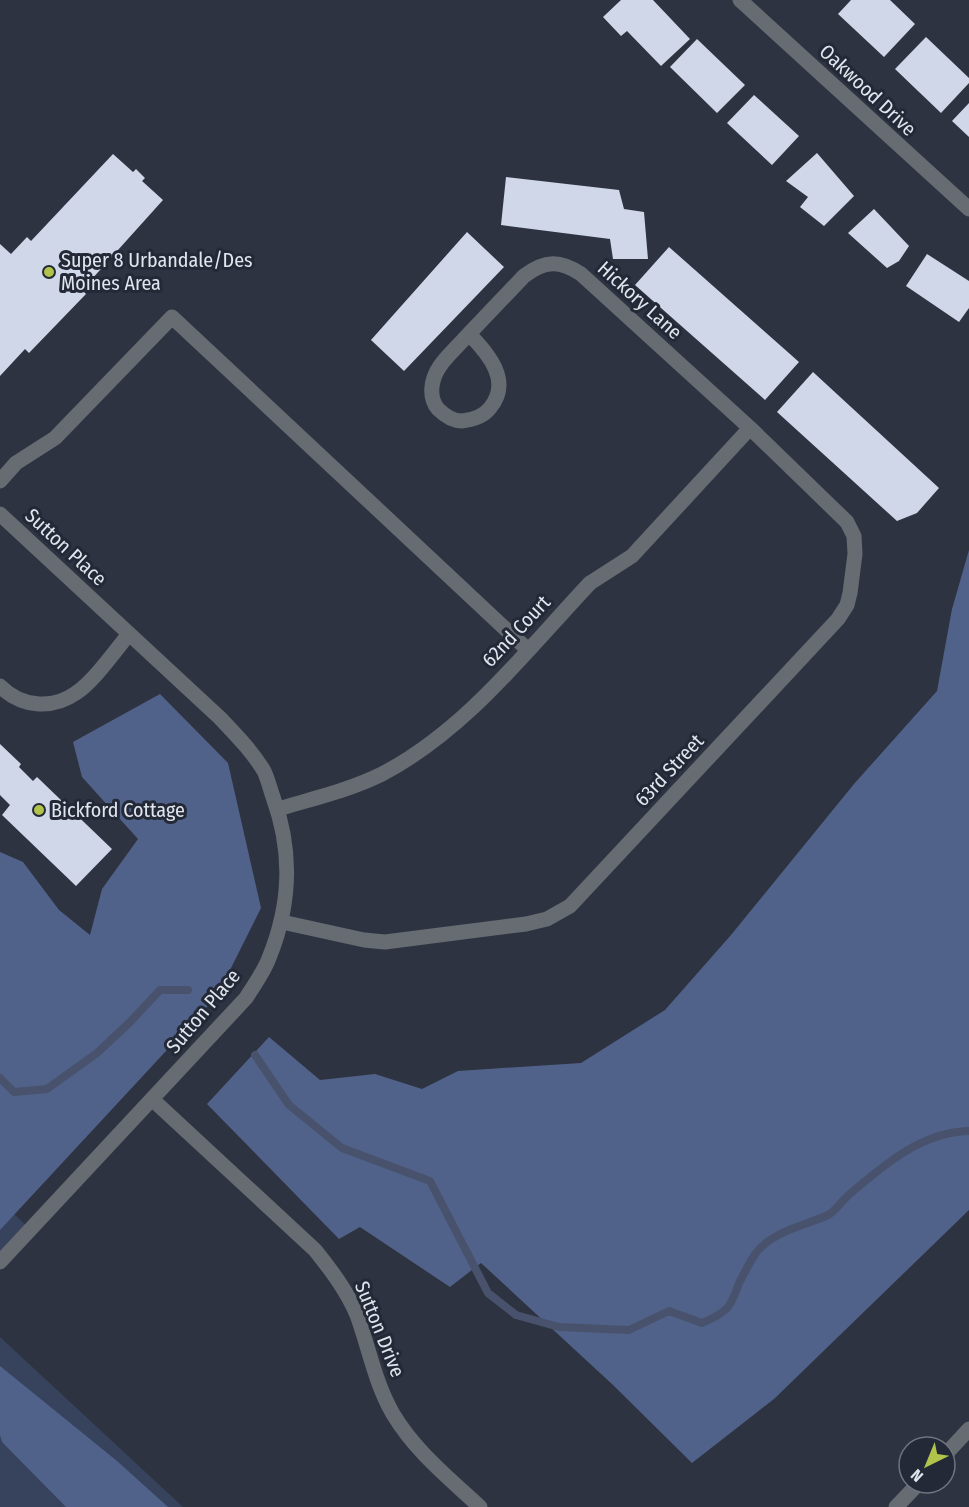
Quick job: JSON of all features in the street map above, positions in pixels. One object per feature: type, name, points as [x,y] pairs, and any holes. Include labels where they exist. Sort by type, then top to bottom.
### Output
[{"type":"street","name":"Oakwood Drive","points":[[740,0],[969,209]]},
{"type":"street","name":"Hickory Lane","points":[[469,334],[488,353],[501,386],[496,400],[487,412],[473,420],[458,421],[443,415],[434,403],[431,387],[439,367],[469,334],[524,276],[534,268],[550,263],[568,266],[581,274],[750,428]]},
{"type":"street","points":[[0,481],[16,463],[55,438],[172,317],[528,650]]},
{"type":"street","name":"62nd Court","points":[[278,809],[337,792],[380,775],[418,753],[451,728],[590,583],[632,556],[750,428]]},
{"type":"street","name":"63rd Street","points":[[282,922],[364,940],[392,941],[526,924],[547,919],[570,906],[581,896],[838,619],[847,605],[855,554],[854,536],[847,522],[750,428]]},
{"type":"street","name":"Sutton Place","points":[[0,514],[220,718],[246,745],[265,773],[278,809],[284,832],[288,876],[282,922],[269,961],[246,998],[0,1262]]},
{"type":"street","points":[[0,686],[8,694],[32,704],[53,705],[77,693],[129,634]]},
{"type":"street","name":"Sutton Drive","points":[[153,1100],[302,1237],[320,1257],[337,1279],[356,1313],[377,1380],[393,1413],[421,1451],[480,1507]]},
{"type":"street","points":[[957,1442],[969,1429]]},
{"type":"street","points":[[896,1507],[908,1495]]},
{"type":"shaded area","points":[[969,550],[969,1210],[774,1399],[692,1463],[613,1385],[481,1263],[450,1287],[360,1227],[339,1239],[207,1104],[269,1037],[320,1080],[375,1074],[422,1089],[458,1071],[581,1063],[665,1010],[731,935],[854,784],[937,691],[952,609]]},
{"type":"shaded area","points":[[160,694],[228,763],[261,908],[217,996],[0,1230],[0,852],[23,862],[59,910],[90,935],[102,889],[138,839],[82,777],[73,742]]},
{"type":"shaded area","points":[[0,1201],[31,1230],[0,1262]]},
{"type":"shaded area","points":[[0,1337],[183,1507],[0,1507]]},
{"type":"shaded area","points":[[0,1366],[117,1461],[168,1507],[66,1507],[2,1442],[0,1435]]},
{"type":"building","points":[[621,0],[653,0],[690,39],[661,66],[627,31],[621,36],[603,17]]},
{"type":"building","points":[[851,0],[890,0],[915,24],[884,57],[838,14]]},
{"type":"building","points":[[926,37],[969,78],[969,83],[941,113],[895,69]]},
{"type":"building","points":[[697,39],[745,85],[717,113],[670,67]]},
{"type":"building","points":[[754,95],[799,136],[772,165],[727,123]]},
{"type":"building","points":[[969,103],[969,137],[952,121]]},
{"type":"building","points":[[817,153],[854,196],[824,226],[800,207],[808,197],[786,181]]},
{"type":"building","name":"Super 8 Urbandale/Des Moines Area","points":[[113,154],[133,172],[136,169],[145,178],[142,181],[163,200],[82,290],[86,294],[29,353],[25,349],[0,376],[0,244],[11,254],[27,237],[31,241]]},
{"type":"building","points":[[506,177],[619,190],[624,209],[644,212],[648,259],[613,259],[610,239],[501,225]]},
{"type":"building","points":[[874,209],[909,246],[899,261],[887,268],[848,233]]},
{"type":"building","points":[[467,232],[504,267],[404,371],[371,340]]},
{"type":"building","points":[[669,247],[799,362],[765,400],[635,285]]},
{"type":"building","points":[[927,254],[969,281],[969,308],[959,322],[906,286]]},
{"type":"building","points":[[813,372],[939,488],[917,513],[897,521],[777,412]]},
{"type":"building","name":"Bickford Cottage","points":[[0,744],[21,764],[19,767],[33,781],[37,777],[112,849],[76,886],[2,815],[10,805],[0,795]]},
{"type":"waterway","points":[[0,1078],[14,1092],[47,1089],[97,1053],[160,990],[188,990]]},
{"type":"waterway","points":[[255,1055],[289,1105],[342,1148],[430,1181],[488,1293],[516,1315],[559,1327],[629,1330],[669,1311],[702,1323],[712,1319],[728,1306],[754,1256],[771,1239],[831,1213],[864,1182],[891,1161],[920,1143],[952,1133],[969,1131]]},
{"type":"place","name":"Super 8 Urbandale/Des Moines Area","points":[[49,272]]},
{"type":"place","name":"Bickford Cottage","points":[[39,810]]}]
